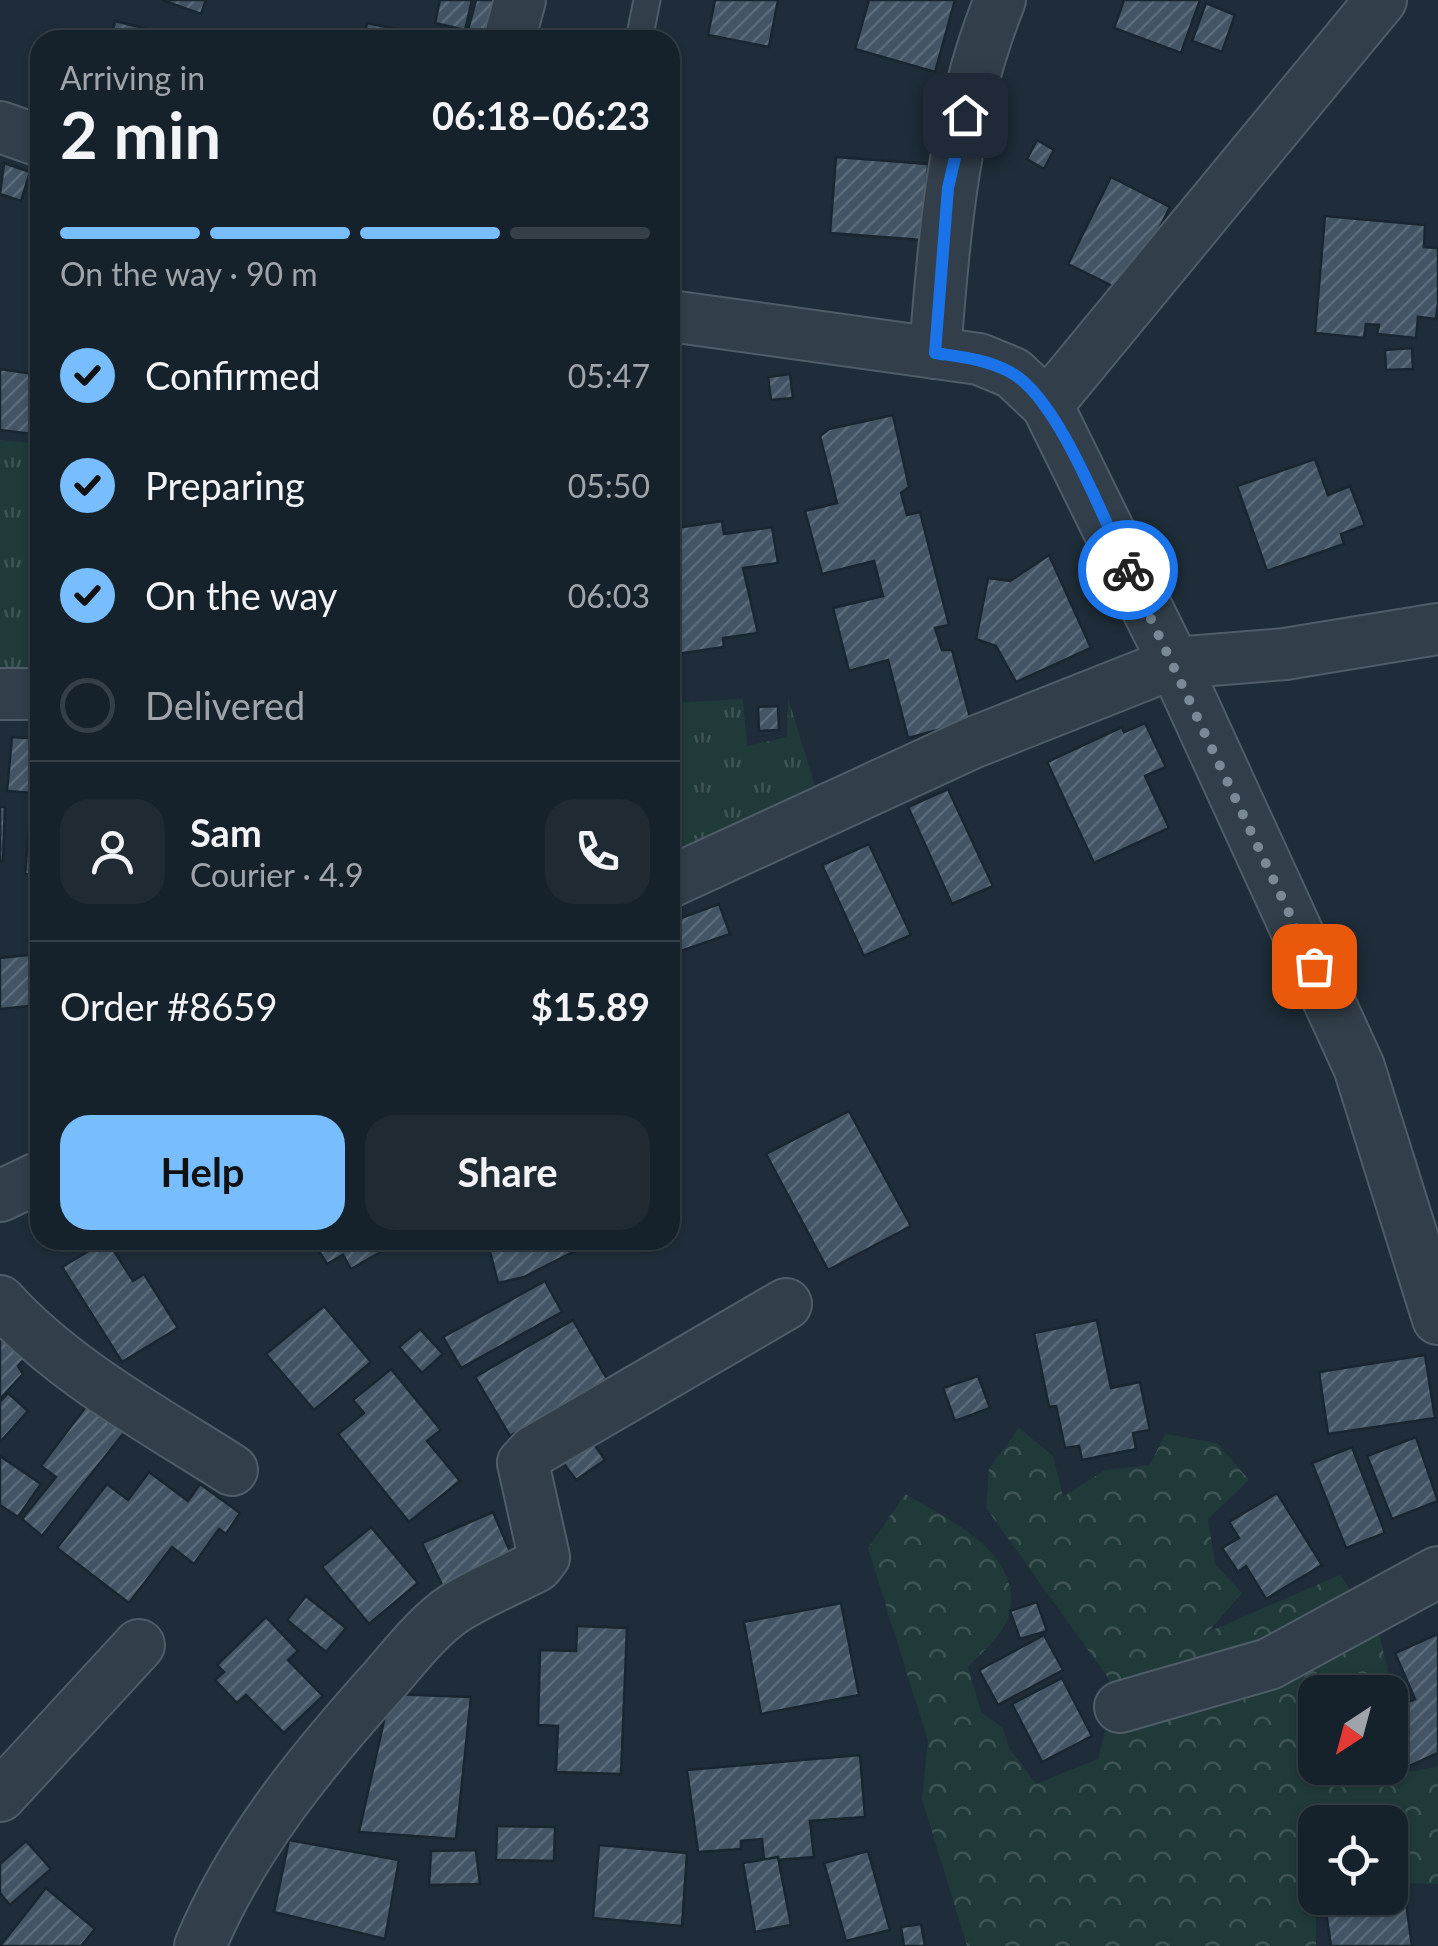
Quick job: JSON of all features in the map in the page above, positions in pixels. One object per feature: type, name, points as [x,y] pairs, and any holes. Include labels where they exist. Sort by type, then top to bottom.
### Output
[{"type":"street","points":[[512,30],[520,0]]},
{"type":"street","points":[[935,353],[948,188],[983,41],[1000,0]]},
{"type":"street","points":[[1047,405],[1381,0]]},
{"type":"street","points":[[0,127],[30,138]]},
{"type":"street","points":[[680,317],[979,359],[1013,373],[1047,405],[1174,664],[1359,1067],[1438,1319]]},
{"type":"street","points":[[680,877],[972,742],[1174,664],[1285,654],[1438,629]]},
{"type":"street","points":[[0,694],[30,694]]},
{"type":"street","points":[[0,1196],[30,1182]]},
{"type":"street","points":[[0,1302],[17,1320],[116,1396],[232,1470]]},
{"type":"street","points":[[200,1946],[220,1897],[253,1844],[343,1726],[431,1627],[456,1608],[537,1566],[544,1557],[523,1463],[534,1452],[786,1304]]},
{"type":"street","points":[[1120,1707],[1270,1664],[1438,1572]]},
{"type":"street","points":[[0,1796],[139,1646]]},
{"type":"lane","points":[[641,30],[647,0]]},
{"type":"green space","points":[[0,440],[30,443],[30,669],[0,669]]},
{"type":"green space","points":[[788,698],[819,799],[680,857],[680,702],[743,699],[747,746],[787,737]]},
{"type":"green space","points":[[1019,1428],[1053,1456],[1063,1497],[1105,1470],[1150,1465],[1165,1434],[1217,1443],[1249,1480],[1208,1519],[1215,1564],[1242,1593],[1208,1632],[1340,1575],[1379,1633],[1389,1675],[1298,1675],[1298,1785],[1408,1785],[1408,1771],[1438,1766],[1438,1884],[1408,1883],[1408,1805],[1298,1805],[1298,1915],[1316,1915],[1316,1946],[967,1946],[922,1799],[928,1741],[868,1548],[905,1494],[977,1539],[1004,1570],[1010,1589],[1008,1618],[994,1641],[968,1667],[981,1712],[1003,1728],[1009,1748],[1036,1784],[1098,1759],[1109,1717],[1109,1679],[986,1508],[989,1469]]},
{"type":"building","points":[[162,0],[206,0],[201,14]]},
{"type":"building","points":[[440,0],[472,0],[465,30],[435,23]]},
{"type":"building","points":[[476,0],[502,0],[495,30],[468,30]]},
{"type":"building","points":[[715,0],[778,0],[769,47],[708,35]]},
{"type":"building","points":[[869,0],[955,0],[935,72],[855,49]]},
{"type":"building","points":[[1124,0],[1200,0],[1181,53],[1114,28]]},
{"type":"building","points":[[1206,3],[1235,15],[1222,52],[1192,41]]},
{"type":"building","points":[[115,21],[151,30],[113,30]]},
{"type":"building","points":[[367,23],[401,30],[366,30]]},
{"type":"building","points":[[1037,140],[1054,150],[1044,169],[1027,159]]},
{"type":"building","points":[[836,157],[928,164],[922,240],[830,233]]},
{"type":"building","points":[[4,163],[30,172],[21,201],[0,194]]},
{"type":"building","points":[[1111,177],[1170,207],[1127,293],[1068,264]]},
{"type":"building","points":[[1325,216],[1425,225],[1424,247],[1438,248],[1438,303],[1436,319],[1418,317],[1416,338],[1377,334],[1379,325],[1366,324],[1364,338],[1315,333]]},
{"type":"building","points":[[1412,348],[1413,369],[1386,370],[1385,350]]},
{"type":"building","points":[[0,369],[30,374],[30,434],[0,430]]},
{"type":"building","points":[[790,374],[793,398],[771,400],[768,377]]},
{"type":"building","points":[[893,415],[909,487],[901,493],[907,515],[920,512],[949,625],[935,628],[942,650],[952,650],[971,721],[908,738],[888,660],[849,671],[833,608],[883,596],[874,561],[822,574],[805,511],[837,503],[820,436],[829,429]]},
{"type":"building","points":[[1315,459],[1328,495],[1350,486],[1365,525],[1341,534],[1344,544],[1267,571],[1237,486]]},
{"type":"building","points":[[722,521],[724,534],[772,527],[778,563],[743,568],[758,633],[723,638],[724,647],[680,654],[680,527]]},
{"type":"building","points":[[1049,555],[1091,648],[1016,682],[996,646],[976,639],[988,578],[1010,581]]},
{"type":"building","points":[[778,706],[779,730],[759,731],[758,707]]},
{"type":"building","points":[[1145,723],[1166,767],[1145,776],[1169,828],[1094,863],[1047,762],[1122,727],[1124,732]]},
{"type":"building","points":[[12,737],[30,738],[30,793],[7,791]]},
{"type":"building","points":[[948,789],[993,886],[952,904],[908,807]]},
{"type":"building","points":[[0,807],[5,807],[3,861],[0,861]]},
{"type":"building","points":[[30,816],[30,874],[25,874]]},
{"type":"building","points":[[869,844],[911,935],[864,956],[822,865]]},
{"type":"building","points":[[719,904],[730,934],[680,951],[680,918]]},
{"type":"building","points":[[30,955],[30,1006],[0,1009],[0,958]]},
{"type":"building","points":[[849,1111],[911,1226],[828,1270],[766,1154]]},
{"type":"building","points":[[90,1250],[113,1250],[133,1281],[144,1274],[178,1328],[122,1362],[62,1267]]},
{"type":"building","points":[[318,1250],[384,1250],[351,1269],[343,1255],[327,1264]]},
{"type":"building","points":[[490,1250],[577,1250],[524,1277],[498,1283]]},
{"type":"building","points":[[545,1281],[562,1312],[461,1368],[443,1337]]},
{"type":"building","points":[[324,1306],[371,1362],[314,1410],[266,1354]]},
{"type":"building","points":[[573,1320],[607,1379],[510,1436],[475,1377]]},
{"type":"building","points":[[1097,1320],[1111,1388],[1140,1382],[1150,1430],[1133,1433],[1136,1449],[1082,1460],[1079,1446],[1065,1448],[1056,1406],[1049,1407],[1034,1333]]},
{"type":"building","points":[[420,1329],[443,1354],[422,1373],[399,1347]]},
{"type":"building","points":[[0,1332],[27,1356],[18,1366],[23,1374],[0,1399]]},
{"type":"building","points":[[1425,1355],[1435,1418],[1328,1434],[1319,1372]]},
{"type":"building","points":[[391,1369],[441,1430],[427,1441],[460,1481],[409,1522],[338,1434],[364,1413],[353,1400]]},
{"type":"building","points":[[978,1376],[990,1408],[955,1421],[943,1388]]},
{"type":"building","points":[[8,1393],[28,1411],[0,1442],[0,1402]]},
{"type":"building","points":[[90,1401],[127,1429],[42,1536],[22,1519],[56,1477],[41,1466]]},
{"type":"building","points":[[1416,1437],[1438,1501],[1392,1519],[1367,1456]]},
{"type":"building","points":[[592,1441],[605,1460],[576,1480],[562,1461]]},
{"type":"building","points":[[1352,1447],[1385,1533],[1346,1548],[1312,1463]]},
{"type":"building","points":[[0,1456],[41,1484],[18,1517],[0,1505]]},
{"type":"building","points":[[149,1472],[188,1501],[200,1484],[240,1513],[226,1534],[219,1529],[194,1564],[172,1547],[129,1603],[57,1548],[107,1484],[128,1500]]},
{"type":"building","points":[[1277,1493],[1322,1565],[1266,1599],[1246,1566],[1238,1572],[1222,1548],[1239,1538],[1229,1522]]},
{"type":"building","points":[[493,1512],[512,1556],[443,1587],[422,1543]]},
{"type":"building","points":[[371,1527],[418,1583],[369,1624],[322,1567]]},
{"type":"building","points":[[306,1596],[346,1628],[326,1652],[287,1620]]},
{"type":"building","points":[[1037,1602],[1047,1631],[1020,1639],[1010,1611]]},
{"type":"building","points":[[841,1603],[859,1695],[761,1714],[744,1622]]},
{"type":"building","points":[[266,1617],[298,1651],[288,1660],[323,1696],[284,1733],[246,1695],[237,1703],[215,1680],[224,1672],[217,1665]]},
{"type":"building","points":[[577,1626],[627,1628],[621,1774],[556,1772],[558,1726],[538,1725],[540,1650],[576,1651]]},
{"type":"building","points":[[1438,1634],[1438,1753],[1408,1767],[1408,1702],[1415,1699],[1408,1675],[1395,1653]]},
{"type":"building","points":[[1044,1635],[1063,1670],[998,1705],[979,1670]]},
{"type":"building","points":[[1062,1678],[1092,1736],[1042,1762],[1012,1704]]},
{"type":"building","points":[[390,1694],[471,1697],[456,1839],[359,1832]]},
{"type":"building","points":[[860,1755],[865,1817],[810,1821],[814,1857],[764,1861],[762,1839],[741,1841],[741,1849],[698,1852],[687,1770]]},
{"type":"building","points":[[497,1826],[555,1827],[554,1861],[496,1860]]},
{"type":"building","points":[[289,1840],[399,1860],[385,1939],[274,1912]]},
{"type":"building","points":[[26,1841],[51,1869],[10,1905],[0,1893],[0,1864]]},
{"type":"building","points":[[599,1845],[687,1853],[682,1926],[593,1918]]},
{"type":"building","points":[[476,1850],[480,1884],[429,1885],[431,1851]]},
{"type":"building","points":[[868,1851],[890,1930],[846,1941],[824,1863]]},
{"type":"building","points":[[778,1857],[791,1925],[755,1932],[743,1863]]},
{"type":"building","points":[[46,1888],[95,1929],[81,1946],[0,1946]]},
{"type":"building","points":[[1326,1915],[1408,1915],[1412,1946],[1331,1946]]},
{"type":"building","points":[[921,1924],[925,1946],[904,1946],[901,1927]]},
{"type":"way so far","points":[[1128,570],[1314,966]]},
{"type":"route","points":[[965,115],[948,188],[935,353],[979,359],[1013,373],[1047,405],[1128,570]]}]
